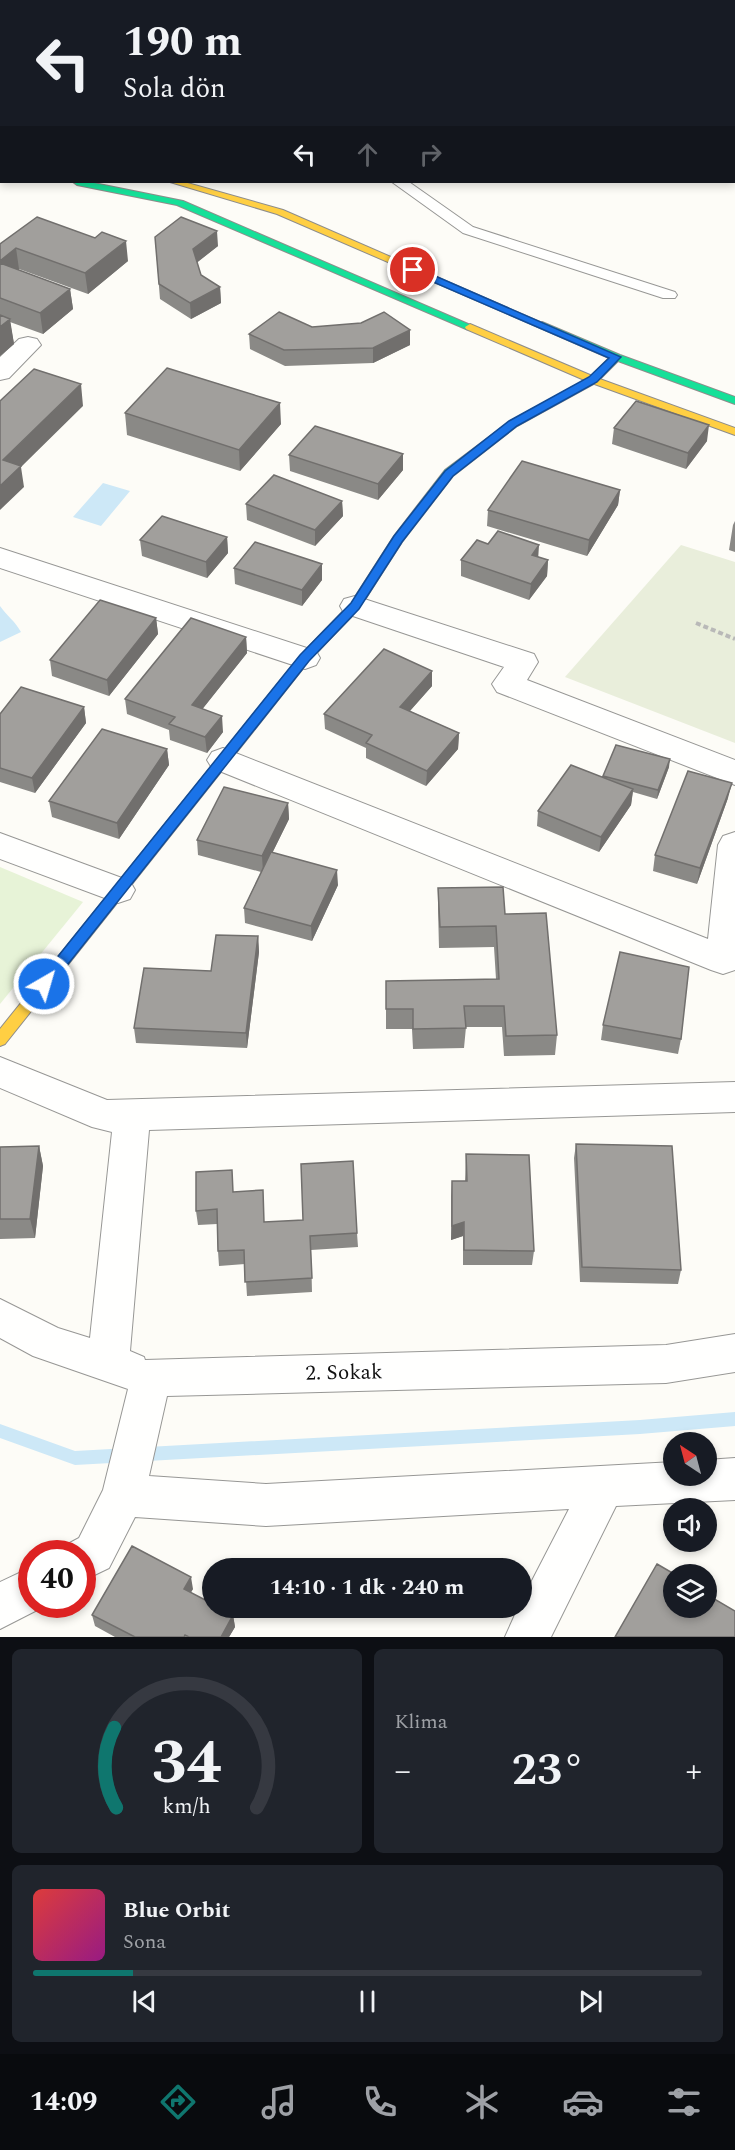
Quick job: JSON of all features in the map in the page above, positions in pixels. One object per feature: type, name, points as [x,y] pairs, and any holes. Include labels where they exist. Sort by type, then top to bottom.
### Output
[{"type":"street","points":[[83,183],[180,203],[593,380],[735,432]]},
{"type":"street","points":[[178,183],[280,212],[616,357],[735,401]]},
{"type":"street","points":[[0,372],[28,345]]},
{"type":"street","points":[[0,1040],[305,658],[355,606],[398,539],[449,473],[513,424],[593,380],[616,357]]},
{"type":"street","points":[[0,558],[305,658]]},
{"type":"street","points":[[355,606],[523,662],[508,684],[735,773]]},
{"type":"street","points":[[223,759],[723,960],[735,845]]},
{"type":"street","points":[[0,846],[118,890]]},
{"type":"street","points":[[0,1072],[105,1116],[735,1097]]},
{"type":"street","points":[[108,1363],[132,1116]]},
{"type":"street","name":"2. Sokak","points":[[0,1317],[47,1343],[151,1377],[666,1364],[735,1353]]},
{"type":"street","points":[[96,1549],[125,1487],[151,1377]]},
{"type":"street","points":[[125,1487],[266,1504],[735,1479]]},
{"type":"street","points":[[527,1637],[604,1486]]},
{"type":"street","points":[[0,1607],[18,1597]]},
{"type":"lane","points":[[401,183],[468,230],[669,296]]},
{"type":"path","points":[[696,624],[735,639]]},
{"type":"green space","points":[[681,545],[735,562],[735,743],[565,677]]},
{"type":"green space","points":[[0,867],[83,902],[0,1004]]},
{"type":"water","points":[[103,483],[130,491],[101,526],[73,517]]},
{"type":"water","points":[[0,606],[21,632],[0,642]]},
{"type":"building","points":[[37,217],[95,238],[102,232],[126,241],[85,273],[16,248],[0,261],[0,244]]},
{"type":"building","points":[[181,217],[217,231],[193,249],[201,275],[220,287],[190,303],[159,284],[155,237]]},
{"type":"building","points":[[0,263],[70,289],[40,313],[0,298]]},
{"type":"building","points":[[279,312],[312,327],[361,323],[384,312],[410,330],[373,348],[284,350],[249,334]]},
{"type":"building","points":[[0,315],[10,319],[0,327]]},
{"type":"building","points":[[167,368],[280,403],[239,450],[125,413]]},
{"type":"building","points":[[34,369],[81,384],[3,460],[21,466],[0,486],[0,401]]},
{"type":"building","points":[[636,401],[709,425],[688,453],[614,428]]},
{"type":"building","points":[[315,426],[403,454],[378,484],[289,455]]},
{"type":"building","points":[[522,461],[620,490],[589,540],[488,510]]},
{"type":"building","points":[[274,475],[342,501],[315,530],[246,504]]},
{"type":"building","points":[[162,516],[227,537],[206,562],[140,540]]},
{"type":"building","points":[[498,531],[539,545],[532,555],[548,560],[531,584],[461,560],[477,540],[488,544]]},
{"type":"building","points":[[255,542],[322,564],[302,590],[234,568]]},
{"type":"building","points":[[100,600],[156,618],[107,680],[50,660]]},
{"type":"building","points":[[191,618],[246,637],[192,705],[222,716],[205,737],[169,724],[175,717],[125,699]]},
{"type":"building","points":[[384,649],[432,671],[400,707],[459,733],[427,771],[366,743],[372,735],[324,714]]},
{"type":"building","points":[[21,687],[84,707],[32,778],[0,768],[0,714]]},
{"type":"building","points":[[102,729],[167,749],[117,823],[49,801]]},
{"type":"building","points":[[616,745],[670,759],[658,790],[603,776]]},
{"type":"building","points":[[571,765],[633,789],[601,837],[538,811]]},
{"type":"building","points":[[688,771],[732,783],[700,868],[655,855]]},
{"type":"building","points":[[224,787],[288,803],[262,856],[197,840]]},
{"type":"building","points":[[271,852],[337,870],[311,926],[244,908]]},
{"type":"building","points":[[503,887],[505,914],[546,913],[557,1035],[506,1036],[504,1006],[464,1006],[466,1028],[413,1029],[413,1009],[386,1009],[386,981],[499,979],[496,926],[440,927],[438,888]]},
{"type":"building","points":[[216,935],[258,936],[246,1033],[134,1028],[144,968],[211,971]]},
{"type":"building","points":[[620,952],[689,967],[681,1039],[603,1025]]},
{"type":"building","points":[[576,1144],[672,1146],[681,1270],[582,1267]]},
{"type":"building","points":[[39,1146],[30,1219],[0,1219],[0,1147]]},
{"type":"building","points":[[466,1154],[529,1155],[534,1251],[464,1250],[464,1222],[452,1226],[452,1181],[467,1181]]},
{"type":"building","points":[[353,1161],[357,1233],[310,1236],[312,1278],[245,1282],[244,1250],[218,1251],[217,1209],[196,1211],[196,1172],[232,1170],[233,1192],[263,1190],[264,1222],[303,1220],[301,1164]]},
{"type":"building","points":[[132,1546],[191,1577],[184,1589],[202,1598],[202,1618],[231,1618],[221,1637],[185,1635],[184,1637],[135,1637],[96,1617],[96,1608]]},
{"type":"building","points":[[657,1564],[663,1567],[663,1618],[717,1618],[717,1600],[735,1611],[735,1637],[615,1637]]},
{"type":"waterway","points":[[0,1431],[75,1458],[640,1427],[735,1419]]},
{"type":"traffic: fast","points":[[82,183],[180,203],[470,327]]},
{"type":"traffic: fast","points":[[542,325],[616,357],[735,401]]},
{"type":"traffic: fast","points":[[323,639],[355,606],[398,539],[449,473],[513,424],[593,380],[616,357]]},
{"type":"traffic: slow","points":[[178,183],[280,212],[542,325]]},
{"type":"traffic: slow","points":[[470,327],[593,380],[735,432]]},
{"type":"traffic: slow","points":[[0,1040],[305,658],[323,639]]},
{"type":"route","points":[[44,984],[305,658],[355,606],[398,539],[449,473],[513,424],[593,380],[616,357],[413,270]]}]
